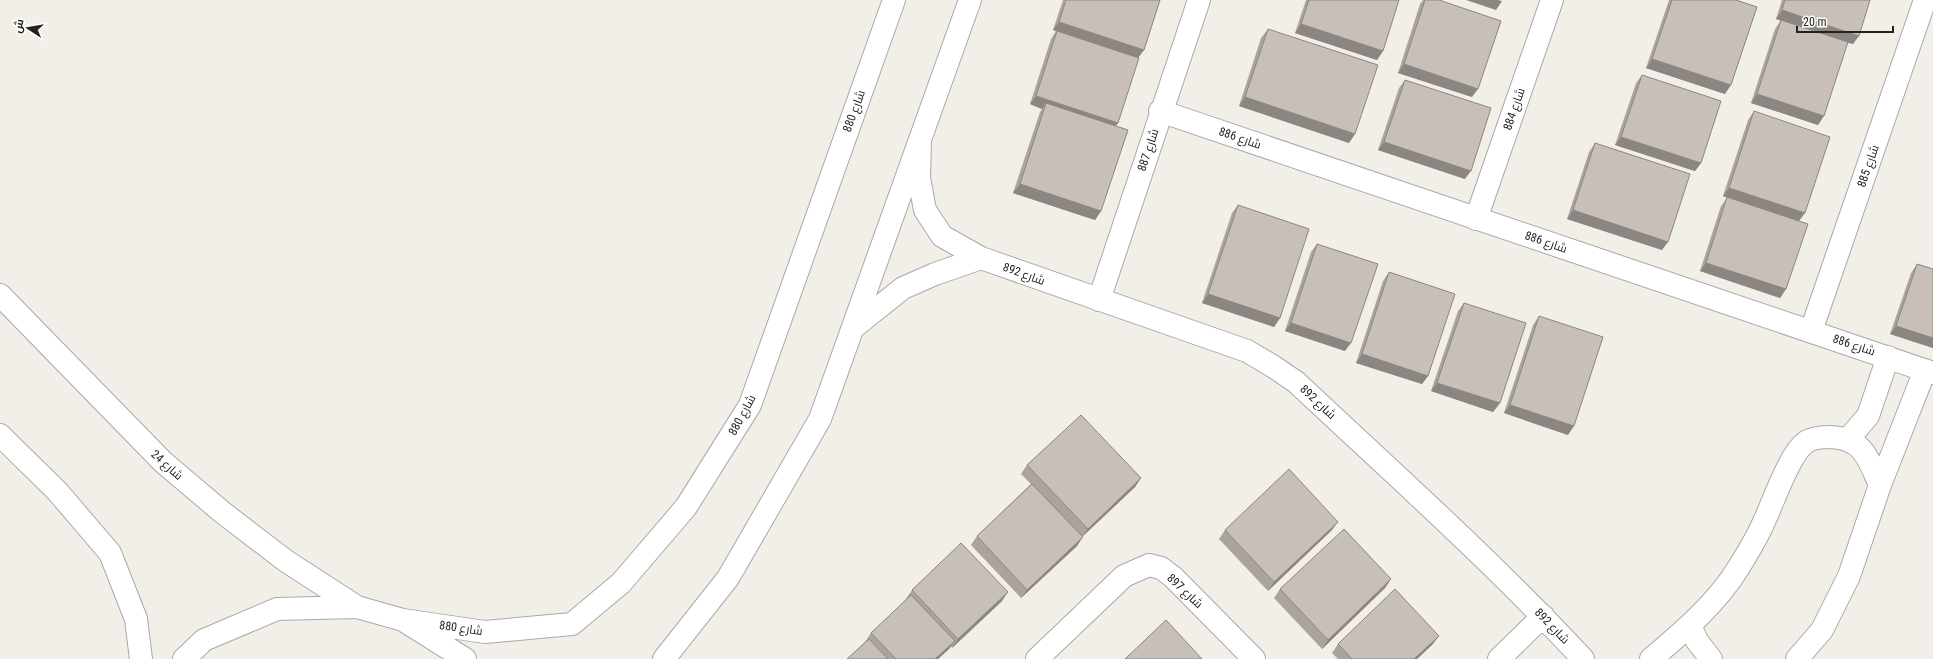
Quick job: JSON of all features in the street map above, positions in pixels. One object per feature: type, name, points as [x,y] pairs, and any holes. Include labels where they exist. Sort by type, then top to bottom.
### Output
[{"type":"street","name":"شارع 880","points":[[403,620],[485,632],[572,624],[621,583],[686,507],[750,405],[894,0]]},
{"type":"street","points":[[664,659],[728,578],[820,419],[970,0]]},
{"type":"street","name":"شارع 887","points":[[1099,300],[1160,111],[1198,0]]},
{"type":"street","name":"شارع 884","points":[[1476,219],[1552,0]]},
{"type":"street","name":"شارع 885","points":[[1811,331],[1925,0]]},
{"type":"street","name":"شارع 886","points":[[1160,111],[1929,372]]},
{"type":"street","name":"شارع 892","points":[[920,140],[919,178],[925,210],[942,236],[981,258],[1247,352],[1296,382],[1543,616],[1583,659]]},
{"type":"street","points":[[853,328],[903,288],[935,274],[981,258]]},
{"type":"street","name":"شارع 24","points":[[0,295],[163,462],[222,512],[286,561],[357,607]]},
{"type":"street","points":[[1848,439],[1868,416],[1888,357]]},
{"type":"street","points":[[1797,659],[1822,630],[1849,576],[1880,485],[1929,372]]},
{"type":"street","points":[[0,435],[58,491],[110,553],[136,619],[141,659]]},
{"type":"street","points":[[1651,659],[1690,626],[1738,569],[1761,528],[1793,457],[1806,442],[1823,437],[1848,439],[1863,449],[1880,485]]},
{"type":"street","name":"شارع 897","points":[[1037,659],[1124,576],[1149,565],[1161,568],[1174,577],[1254,659]]},
{"type":"street","points":[[184,659],[204,640],[277,609],[357,607],[403,620],[465,659]]},
{"type":"street","points":[[1499,659],[1543,616]]},
{"type":"street","points":[[1690,626],[1697,641],[1711,659]]},
{"type":"building","points":[[1066,0],[1160,0],[1144,50],[1059,22]]},
{"type":"building","points":[[1309,0],[1399,0],[1383,51],[1301,24]]},
{"type":"building","points":[[1425,0],[1439,0],[1501,21],[1478,89],[1404,64]]},
{"type":"building","points":[[1672,0],[1736,0],[1757,7],[1731,85],[1652,59]]},
{"type":"building","points":[[1785,0],[1870,0],[1859,36],[1782,10]]},
{"type":"building","points":[[1781,20],[1848,42],[1824,116],[1757,94]]},
{"type":"building","points":[[1268,29],[1378,65],[1355,134],[1245,97]]},
{"type":"building","points":[[1057,31],[1139,58],[1118,123],[1036,96]]},
{"type":"building","points":[[1642,75],[1721,101],[1701,163],[1621,137]]},
{"type":"building","points":[[1405,80],[1491,108],[1471,171],[1384,142]]},
{"type":"building","points":[[1046,103],[1128,130],[1101,211],[1020,184]]},
{"type":"building","points":[[1754,111],[1830,137],[1805,213],[1729,188]]},
{"type":"building","points":[[1595,143],[1690,174],[1668,242],[1573,210]]},
{"type":"building","points":[[1727,197],[1808,224],[1786,289],[1706,263]]},
{"type":"building","points":[[1238,205],[1309,229],[1280,318],[1208,294]]},
{"type":"building","points":[[1317,244],[1378,264],[1351,343],[1291,323]]},
{"type":"building","points":[[1917,264],[1933,269],[1933,338],[1896,326]]},
{"type":"building","points":[[1389,272],[1455,294],[1428,376],[1362,354]]},
{"type":"building","points":[[1464,303],[1526,323],[1500,403],[1437,383]]},
{"type":"building","points":[[1539,316],[1603,337],[1574,426],[1510,405]]},
{"type":"building","points":[[1081,415],[1141,478],[1088,529],[1027,465]]},
{"type":"building","points":[[1289,469],[1338,522],[1274,582],[1225,530]]},
{"type":"building","points":[[1032,484],[1083,537],[1027,590],[977,536]]},
{"type":"building","points":[[1344,529],[1391,579],[1328,640],[1280,589]]},
{"type":"building","points":[[961,543],[1008,592],[958,639],[912,590]]},
{"type":"building","points":[[1395,589],[1439,636],[1414,659],[1352,659],[1338,644]]},
{"type":"building","points":[[911,595],[955,641],[935,659],[896,659],[871,633]]},
{"type":"building","points":[[1166,620],[1202,659],[1125,659]]},
{"type":"building","points":[[869,639],[888,659],[847,659]]}]
